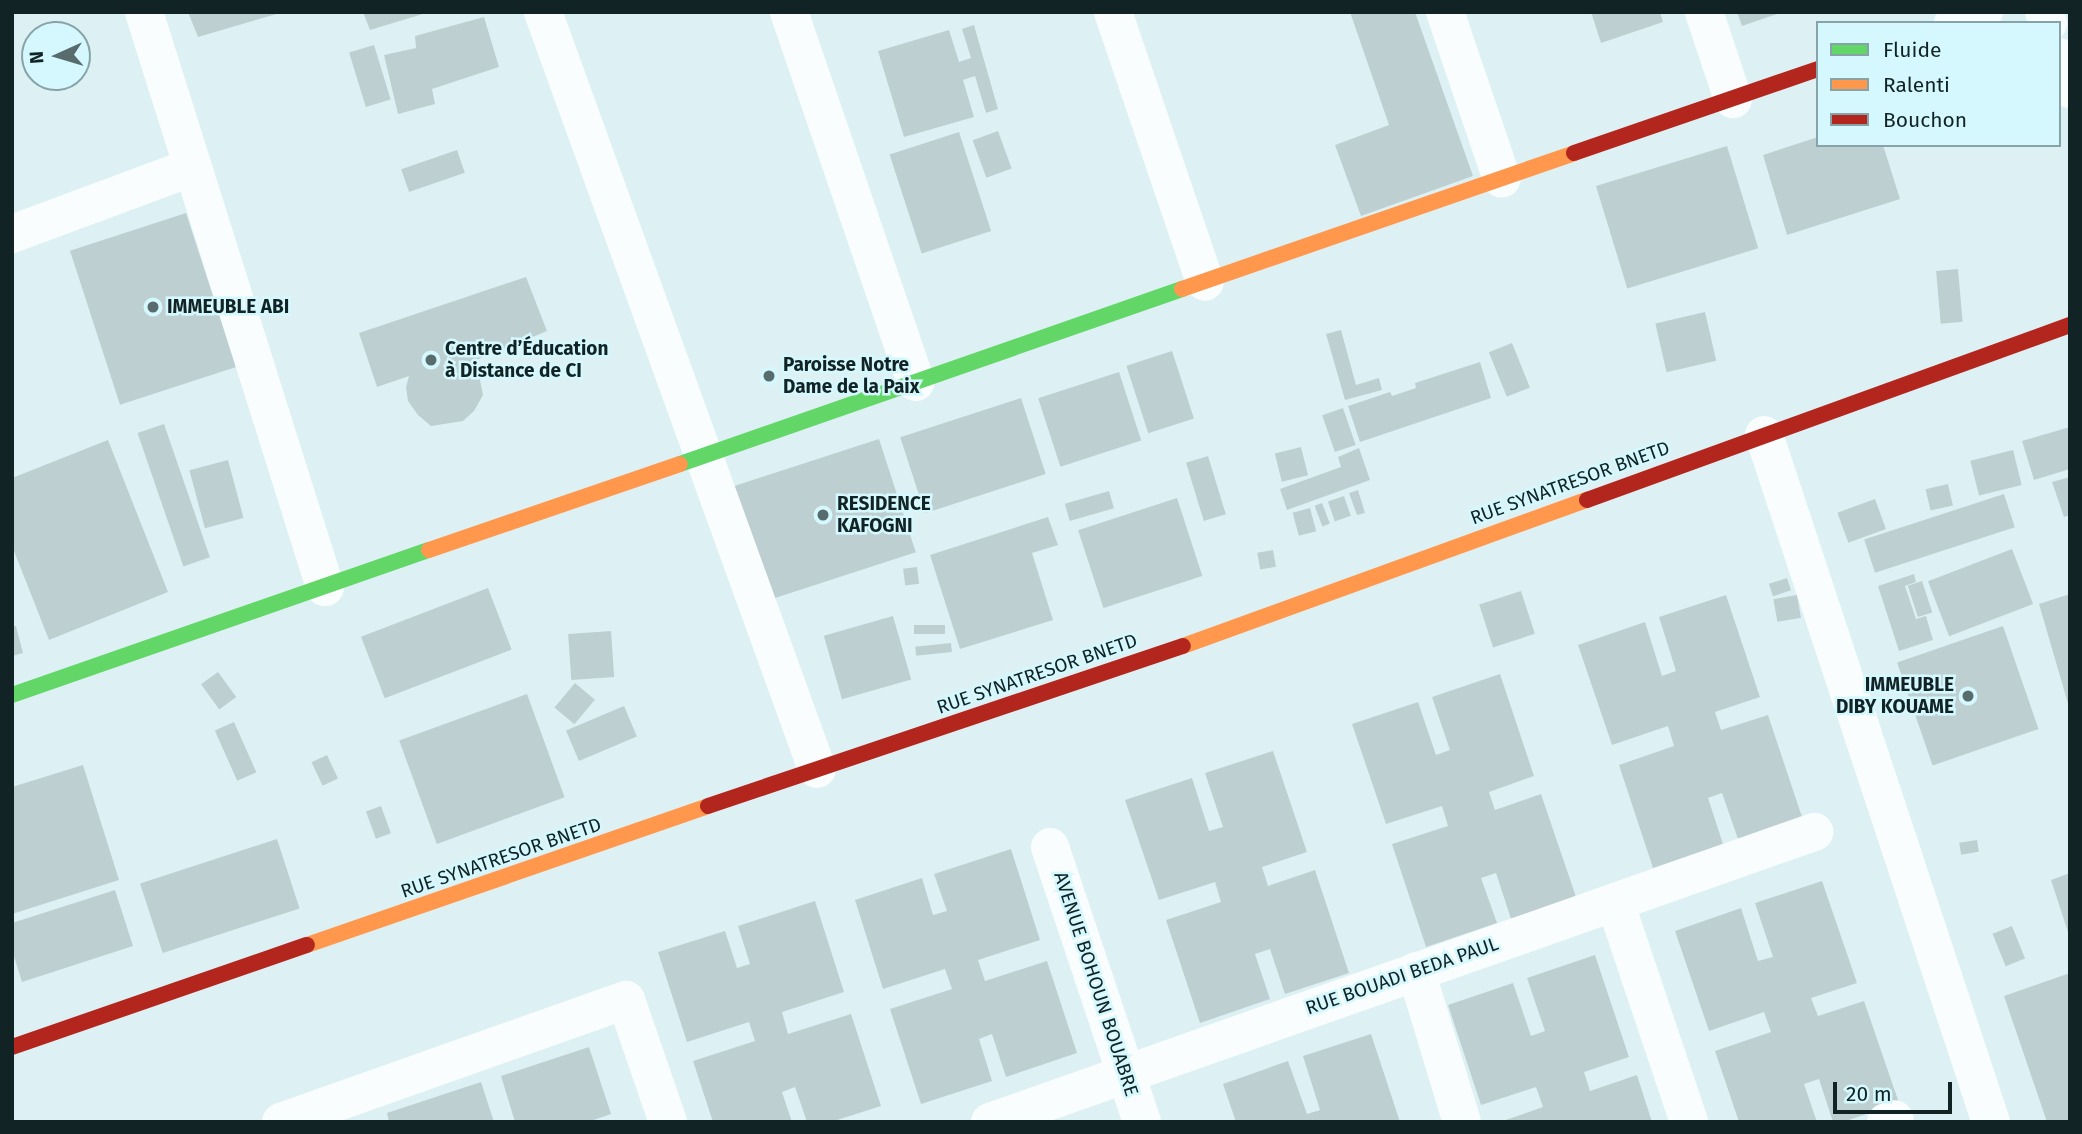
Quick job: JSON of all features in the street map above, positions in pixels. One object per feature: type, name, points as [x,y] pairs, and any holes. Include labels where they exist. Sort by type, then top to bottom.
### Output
[{"type":"street","points":[[144,12],[325,587]]},
{"type":"street","points":[[543,12],[817,769]]},
{"type":"street","points":[[789,12],[916,382]]},
{"type":"street","points":[[1113,12],[1205,282]]},
{"type":"street","points":[[1445,12],[1502,179]]},
{"type":"street","points":[[1704,12],[1733,99]]},
{"type":"street","points":[[1959,21],[1984,12]]},
{"type":"street","points":[[2061,63],[2070,89]]},
{"type":"street","points":[[12,695],[1816,70]]},
{"type":"street","points":[[12,234],[192,167]]},
{"type":"street","name":"RUE SYNATRESOR BNETD","points":[[12,1047],[817,769],[1100,676],[2070,325]]},
{"type":"street","points":[[1764,435],[1991,1122]]},
{"type":"street","name":"RUE BOUADI BEDA PAUL","points":[[990,1122],[1814,832]]},
{"type":"street","name":"AVENUE BOHOUN BOUABRE","points":[[1050,847],[1142,1122]]},
{"type":"street","points":[[1615,902],[1689,1122]]},
{"type":"street","points":[[1416,971],[1462,1122]]},
{"type":"street","points":[[300,1119],[626,1000],[668,1122]]},
{"type":"building","points":[[188,12],[280,12],[280,13],[198,37]]},
{"type":"building","points":[[363,12],[426,12],[426,13],[370,30]]},
{"type":"building","points":[[1350,12],[1415,12],[1473,176],[1361,216],[1335,145],[1389,125]]},
{"type":"building","points":[[1591,12],[1660,12],[1663,22],[1601,43]]},
{"type":"building","points":[[1737,12],[1780,12],[1780,13],[1742,26]]},
{"type":"building","points":[[484,17],[499,67],[432,89],[435,104],[398,114],[384,55],[416,48],[415,36]]},
{"type":"building","points":[[974,25],[998,109],[986,113],[975,76],[963,80],[974,117],[904,137],[878,51],[949,30],[959,62],[971,58],[962,29]]},
{"type":"building","points":[[374,45],[391,100],[366,107],[349,53]]},
{"type":"building","points":[[998,131],[1012,169],[986,178],[973,140]]},
{"type":"building","points":[[959,132],[991,231],[922,253],[890,155]]},
{"type":"building","points":[[1816,138],[1816,147],[1884,147],[1900,199],[1787,235],[1763,155]]},
{"type":"building","points":[[1727,146],[1758,248],[1627,288],[1596,186]]},
{"type":"building","points":[[457,150],[465,173],[409,192],[401,169]]},
{"type":"building","name":"IMMEUBLE ABI","points":[[186,213],[236,367],[120,405],[70,251]]},
{"type":"building","points":[[1958,269],[1963,322],[1941,324],[1936,271]]},
{"type":"building","points":[[526,277],[547,331],[476,360],[483,395],[474,411],[463,421],[431,426],[418,415],[408,401],[406,387],[409,376],[377,387],[359,333]]},
{"type":"building","points":[[1705,312],[1716,361],[1667,372],[1655,323]]},
{"type":"building","points":[[1341,330],[1356,385],[1379,378],[1382,390],[1345,400],[1326,334]]},
{"type":"building","points":[[1512,343],[1530,388],[1507,397],[1489,352]]},
{"type":"building","points":[[1172,351],[1194,419],[1148,433],[1126,366]]},
{"type":"building","points":[[1480,362],[1491,398],[1360,442],[1348,406],[1390,392],[1392,396],[1416,388],[1415,383]]},
{"type":"building","points":[[1119,372],[1141,440],[1060,467],[1038,398]]},
{"type":"building","points":[[1021,398],[1046,474],[925,513],[900,437]]},
{"type":"building","points":[[1343,408],[1356,445],[1335,452],[1322,415]]},
{"type":"building","points":[[164,424],[210,557],[183,566],[138,433]]},
{"type":"building","points":[[2070,427],[2070,469],[2034,480],[2022,441]]},
{"type":"building","name":"RESIDENCE KAFOGNI","points":[[879,439],[916,552],[771,599],[734,486]]},
{"type":"building","points":[[108,440],[168,592],[49,640],[12,546],[12,478]]},
{"type":"building","points":[[1301,447],[1308,475],[1282,482],[1275,454]]},
{"type":"building","points":[[1359,448],[1370,480],[1287,510],[1280,489],[1341,467],[1338,457]]},
{"type":"building","points":[[2013,450],[2022,485],[1979,496],[1970,461]]},
{"type":"building","points":[[1208,456],[1226,514],[1204,521],[1186,463]]},
{"type":"building","points":[[228,460],[244,518],[205,528],[189,470]]},
{"type":"building","points":[[2070,477],[2070,515],[2064,517],[2052,482]]},
{"type":"building","points":[[1948,484],[1953,505],[1931,511],[1926,489]]},
{"type":"building","points":[[1358,490],[1365,513],[1357,515],[1349,493]]},
{"type":"building","points":[[1109,491],[1114,508],[1070,521],[1065,504]]},
{"type":"building","points":[[2004,494],[2015,527],[1875,573],[1864,539]]},
{"type":"building","points":[[1344,496],[1351,516],[1335,521],[1328,502]]},
{"type":"building","points":[[1177,498],[1202,576],[1103,608],[1078,530]]},
{"type":"building","points":[[1875,499],[1886,529],[1848,543],[1837,513]]},
{"type":"building","points":[[1322,503],[1330,524],[1322,526],[1315,506]]},
{"type":"building","points":[[1310,508],[1316,531],[1299,536],[1293,513]]},
{"type":"building","points":[[1048,517],[1058,545],[1032,553],[1053,620],[960,649],[930,555]]},
{"type":"building","points":[[2012,549],[2033,604],[1949,636],[1928,581]]},
{"type":"building","points":[[1273,550],[1276,567],[1260,570],[1257,553]]},
{"type":"building","points":[[917,567],[919,584],[905,586],[903,569]]},
{"type":"building","points":[[1914,574],[1916,582],[1905,586],[1916,619],[1926,616],[1933,640],[1899,651],[1878,586]]},
{"type":"building","points":[[1787,578],[1791,590],[1773,596],[1769,584]]},
{"type":"building","points":[[1922,581],[1932,612],[1918,617],[1908,586]]},
{"type":"building","points":[[488,588],[512,650],[385,698],[361,637]]},
{"type":"building","points":[[1521,591],[1535,634],[1493,647],[1479,605]]},
{"type":"building","points":[[2070,594],[2070,707],[2069,707],[2039,604]]},
{"type":"building","points":[[1726,595],[1760,697],[1715,712],[1721,730],[1768,715],[1802,817],[1738,839],[1722,793],[1708,798],[1723,844],[1653,868],[1619,765],[1674,746],[1668,726],[1612,745],[1578,645],[1645,622],[1662,676],[1676,671],[1659,617]]},
{"type":"building","points":[[1797,595],[1801,618],[1777,622],[1773,599]]},
{"type":"building","points":[[893,616],[911,679],[842,699],[824,636]]},
{"type":"building","points":[[914,625],[945,625],[945,634],[914,634]]},
{"type":"building","points":[[12,626],[16,626],[23,653],[12,656]]},
{"type":"building","name":"IMMEUBLE DIBY KOUAME","points":[[2003,626],[2038,729],[1933,766],[1897,662]]},
{"type":"building","points":[[611,631],[614,677],[571,680],[568,634]]},
{"type":"building","points":[[951,643],[952,652],[916,656],[915,647]]},
{"type":"building","points":[[218,672],[236,697],[219,709],[201,684]]},
{"type":"building","points":[[1500,674],[1534,776],[1489,792],[1495,810],[1541,794],[1576,897],[1511,919],[1496,873],[1481,878],[1497,923],[1426,947],[1392,844],[1448,826],[1442,806],[1386,824],[1352,724],[1418,702],[1436,755],[1450,750],[1432,697]]},
{"type":"building","points":[[575,683],[595,700],[574,724],[554,708]]},
{"type":"building","points":[[527,694],[565,797],[437,844],[399,741]]},
{"type":"building","points":[[624,706],[637,736],[579,761],[566,731]]},
{"type":"building","points":[[234,722],[256,772],[237,781],[215,731]]},
{"type":"building","points":[[1273,751],[1307,852],[1262,867],[1268,886],[1315,870],[1349,973],[1285,994],[1270,949],[1255,954],[1270,999],[1200,1023],[1166,920],[1221,902],[1215,882],[1159,900],[1125,800],[1192,778],[1209,831],[1223,827],[1205,773]]},
{"type":"building","points":[[327,755],[338,779],[323,786],[312,762]]},
{"type":"building","points":[[83,765],[119,880],[12,914],[12,787]]},
{"type":"building","points":[[381,806],[391,833],[376,839],[366,811]]},
{"type":"building","points":[[277,839],[300,908],[163,953],[140,883]]},
{"type":"building","points":[[1977,840],[1979,852],[1961,855],[1959,843]]},
{"type":"building","points":[[1011,849],[1040,940],[978,960],[985,981],[1047,961],[1077,1053],[1006,1077],[992,1034],[979,1039],[992,1081],[921,1104],[890,1009],[952,989],[945,969],[883,989],[855,900],[922,878],[933,915],[947,911],[934,874]]},
{"type":"building","points":[[2070,873],[2070,935],[2069,935],[2051,880]]},
{"type":"building","points":[[1822,881],[1857,983],[1811,998],[1818,1016],[1864,1001],[1899,1103],[1843,1122],[1833,1122],[1819,1079],[1804,1084],[1817,1122],[1739,1122],[1715,1051],[1771,1032],[1764,1012],[1709,1031],[1675,931],[1741,908],[1758,961],[1773,957],[1755,903]]},
{"type":"building","points":[[115,890],[133,946],[22,982],[12,950],[12,923]]},
{"type":"building","points":[[815,901],[844,992],[782,1012],[788,1034],[851,1014],[881,1106],[831,1122],[807,1122],[795,1087],[782,1092],[792,1122],[713,1122],[693,1061],[755,1041],[749,1022],[687,1042],[658,952],[725,931],[737,968],[750,964],[738,926]]},
{"type":"building","points":[[2012,926],[2025,958],[2006,966],[1993,934]]},
{"type":"building","points":[[1595,955],[1629,1057],[1584,1072],[1590,1091],[1637,1075],[1652,1122],[1500,1122],[1543,1107],[1536,1087],[1481,1105],[1448,1005],[1513,983],[1531,1036],[1545,1031],[1527,978]]},
{"type":"building","points":[[2070,973],[2070,1122],[2047,1122],[2004,996]]},
{"type":"building","points":[[1371,1034],[1400,1122],[1236,1122],[1223,1084],[1288,1061],[1307,1114],[1320,1110],[1303,1056]]},
{"type":"building","points":[[589,1047],[611,1114],[588,1122],[515,1122],[501,1076]]},
{"type":"building","points":[[481,1082],[494,1122],[389,1122],[387,1113]]},
{"type":"traffic: fast","points":[[680,464],[1182,289]]},
{"type":"traffic: fast","points":[[12,695],[429,550]]},
{"type":"traffic: slow","points":[[1182,289],[1574,153]]},
{"type":"traffic: slow","points":[[429,550],[680,464]]},
{"type":"traffic: slow","points":[[1183,646],[1587,500]]},
{"type":"traffic: slow","points":[[307,945],[708,806]]},
{"type":"traffic: jam","points":[[1574,153],[1816,70]]},
{"type":"traffic: jam","points":[[1587,500],[2070,325]]},
{"type":"traffic: jam","points":[[708,806],[1183,646]]},
{"type":"traffic: jam","points":[[12,1047],[307,945]]},
{"type":"place","name":"IMMEUBLE ABI","points":[[153,307]]},
{"type":"place","name":"Centre d’Éducation à Distance de CI","points":[[431,360]]},
{"type":"place","name":"Paroisse Notre Dame de la Paix","points":[[769,376]]},
{"type":"place","name":"RESIDENCE KAFOGNI","points":[[823,515]]},
{"type":"place","name":"IMMEUBLE DIBY KOUAME","points":[[1968,696]]}]
